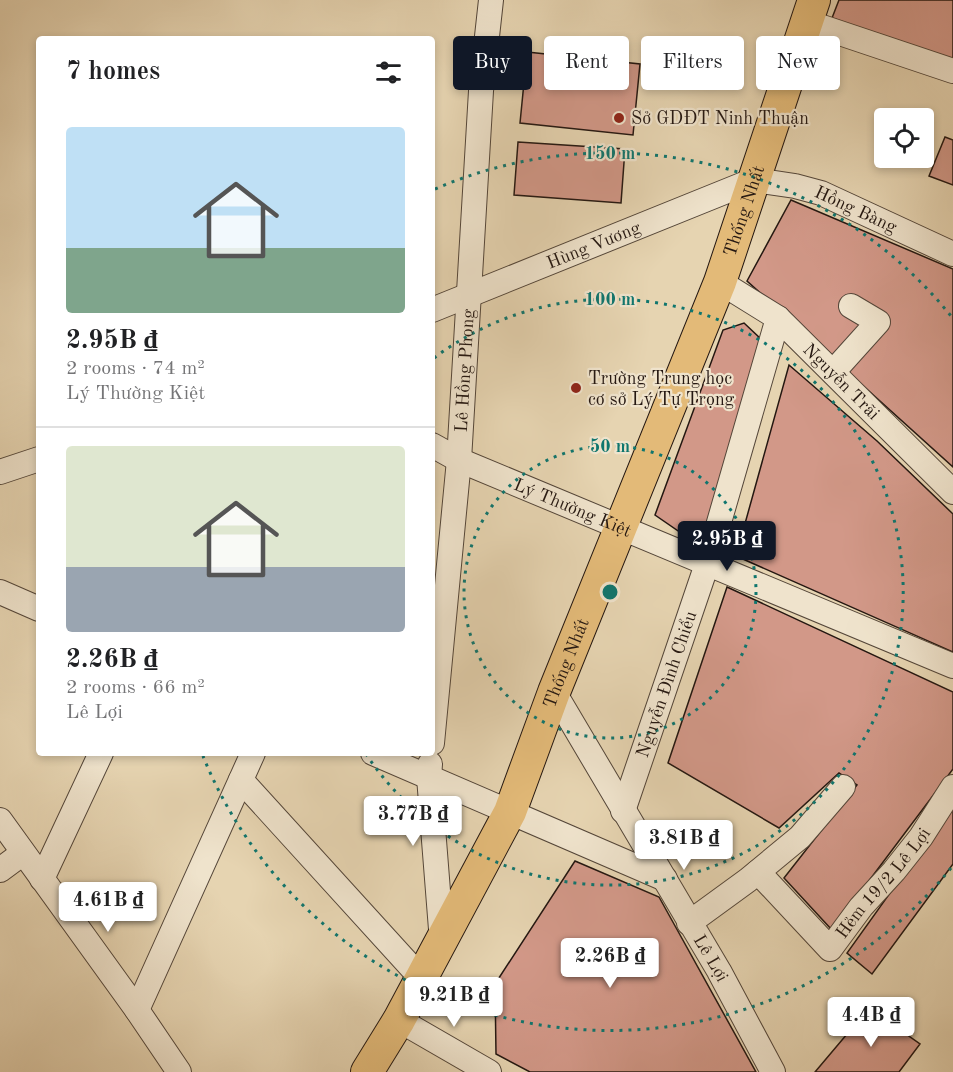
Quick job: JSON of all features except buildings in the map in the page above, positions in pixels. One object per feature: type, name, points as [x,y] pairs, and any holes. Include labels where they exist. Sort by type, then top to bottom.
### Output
[{"type":"main road","name":"Thống Nhất","points":[[367,1072],[422,979],[510,812],[554,692],[720,282],[811,11]]},
{"type":"street","name":"Lê Hồng Phong","points":[[435,680],[439,596],[459,460],[481,91],[491,0]]},
{"type":"street","points":[[811,11],[953,71]]},
{"type":"street","name":"Hùng Vương","points":[[435,309],[754,180]]},
{"type":"street","name":"Hồng Bàng","points":[[754,180],[795,186],[821,193],[953,254]]},
{"type":"street","name":"Nguyễn Trãi","points":[[720,282],[778,318],[953,492]]},
{"type":"street","points":[[833,372],[878,322],[851,306]]},
{"type":"street","name":"Nguyễn Đình Chiểu","points":[[623,811],[707,564],[778,318]]},
{"type":"street","name":"Lý Thường Kiệt","points":[[435,447],[459,460],[953,666]]},
{"type":"street","points":[[0,472],[36,460]]},
{"type":"street","points":[[0,592],[36,608]]},
{"type":"street","name":"Lê Lợi","points":[[554,692],[719,971],[774,1072]]},
{"type":"street","points":[[42,879],[99,756]]},
{"type":"street","points":[[137,1010],[252,756]]},
{"type":"street","points":[[387,756],[430,765],[510,812],[664,879]]},
{"type":"street","points":[[430,765],[442,942]]},
{"type":"street","points":[[241,780],[422,979]]},
{"type":"street","points":[[689,923],[758,872],[800,837],[843,787]]},
{"type":"street","name":"Hẻm 19/2 Lê Lợi","points":[[758,872],[830,949],[861,906],[894,872],[921,837],[953,787]]},
{"type":"street","points":[[0,820],[179,1072]]},
{"type":"street","points":[[0,870],[23,853]]},
{"type":"street","points":[[399,1020],[478,1069]]},
{"type":"place","name":"Sở GDĐT Ninh Thuận","points":[[619,118]]},
{"type":"place","name":"Trường Trung học cơ sở Lý Tự Trọng","points":[[576,388]]}]
